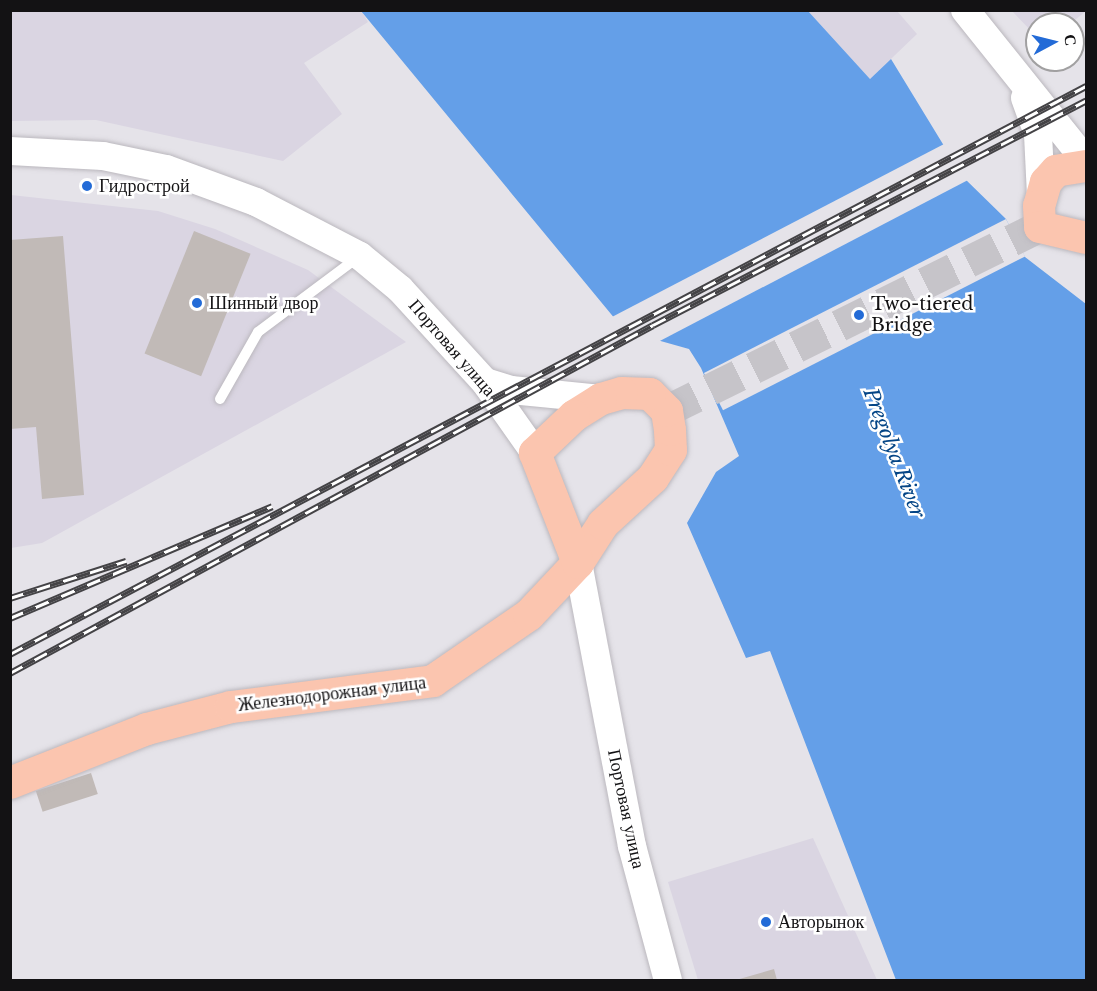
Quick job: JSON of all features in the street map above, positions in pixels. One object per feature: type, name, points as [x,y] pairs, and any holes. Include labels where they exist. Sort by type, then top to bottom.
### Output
[{"type":"main road","points":[[965,10],[1086,163],[1056,171],[1041,195]]},
{"type":"main road","points":[[1018,79],[1038,134],[1040,227],[1086,238]]},
{"type":"main road","name":"Портовая улица","points":[[10,152],[103,156],[166,169],[256,202],[360,256],[400,289],[485,381],[535,453],[578,563],[632,846],[668,981]]},
{"type":"main road","name":"Железнодорожная улица","points":[[485,381],[511,390],[601,399]]},
{"type":"main road","name":"Железнодорожная улица","points":[[10,783],[147,729],[231,707],[434,681],[529,615],[578,563],[603,525],[653,478],[671,450],[667,411],[650,394],[622,393],[601,399],[574,416],[535,453]]},
{"type":"lane","points":[[220,399],[258,332],[360,256]]},
{"type":"shaded area","points":[[361,10],[368,22],[304,63],[342,114],[283,161],[96,120],[11,121],[10,11]]},
{"type":"shaded area","points":[[808,11],[897,11],[917,34],[870,79]]},
{"type":"shaded area","points":[[1012,11],[1086,11],[1025,12],[1025,25]]},
{"type":"shaded area","name":"Гидрострой","points":[[11,195],[158,211],[215,229],[308,270],[406,342],[42,543],[11,548]]},
{"type":"shaded area","name":"Авторынок","points":[[813,838],[877,980],[698,980],[668,882]]},
{"type":"water","name":"Pregolya River","points":[[361,11],[808,11],[870,79],[891,59],[963,177],[1006,219],[1025,257],[1086,304],[1086,980],[896,980],[770,651],[746,658],[687,523],[716,472],[739,456],[701,368],[689,349],[625,331]]},
{"type":"pier","points":[[946,143],[970,179],[656,343],[624,334],[610,318]]},
{"type":"pier","name":"Two-tiered Bridge","points":[[1006,219],[1025,256],[723,410],[704,373]]},
{"type":"building","name":"Шинный двор","points":[[194,231],[251,254],[201,376],[145,353]]},
{"type":"building","points":[[63,236],[84,495],[42,499],[36,427],[10,429],[10,240]]},
{"type":"building","points":[[91,773],[98,794],[43,812],[36,791]]},
{"type":"building","points":[[774,969],[777,980],[736,980]]},
{"type":"tunnel","points":[[667,411],[1040,227]]},
{"type":"railway","points":[[10,654],[1086,86]]},
{"type":"railway","points":[[10,673],[653,325],[1086,101]]},
{"type":"railway","points":[[10,618],[272,506]]},
{"type":"railway","points":[[10,598],[126,561]]},
{"type":"place","name":"Гидрострой","points":[[87,186]]},
{"type":"place","name":"Шинный двор","points":[[197,303]]},
{"type":"place","name":"Two-tiered Bridge","points":[[859,315]]},
{"type":"place","name":"Авторынок","points":[[766,922]]}]
